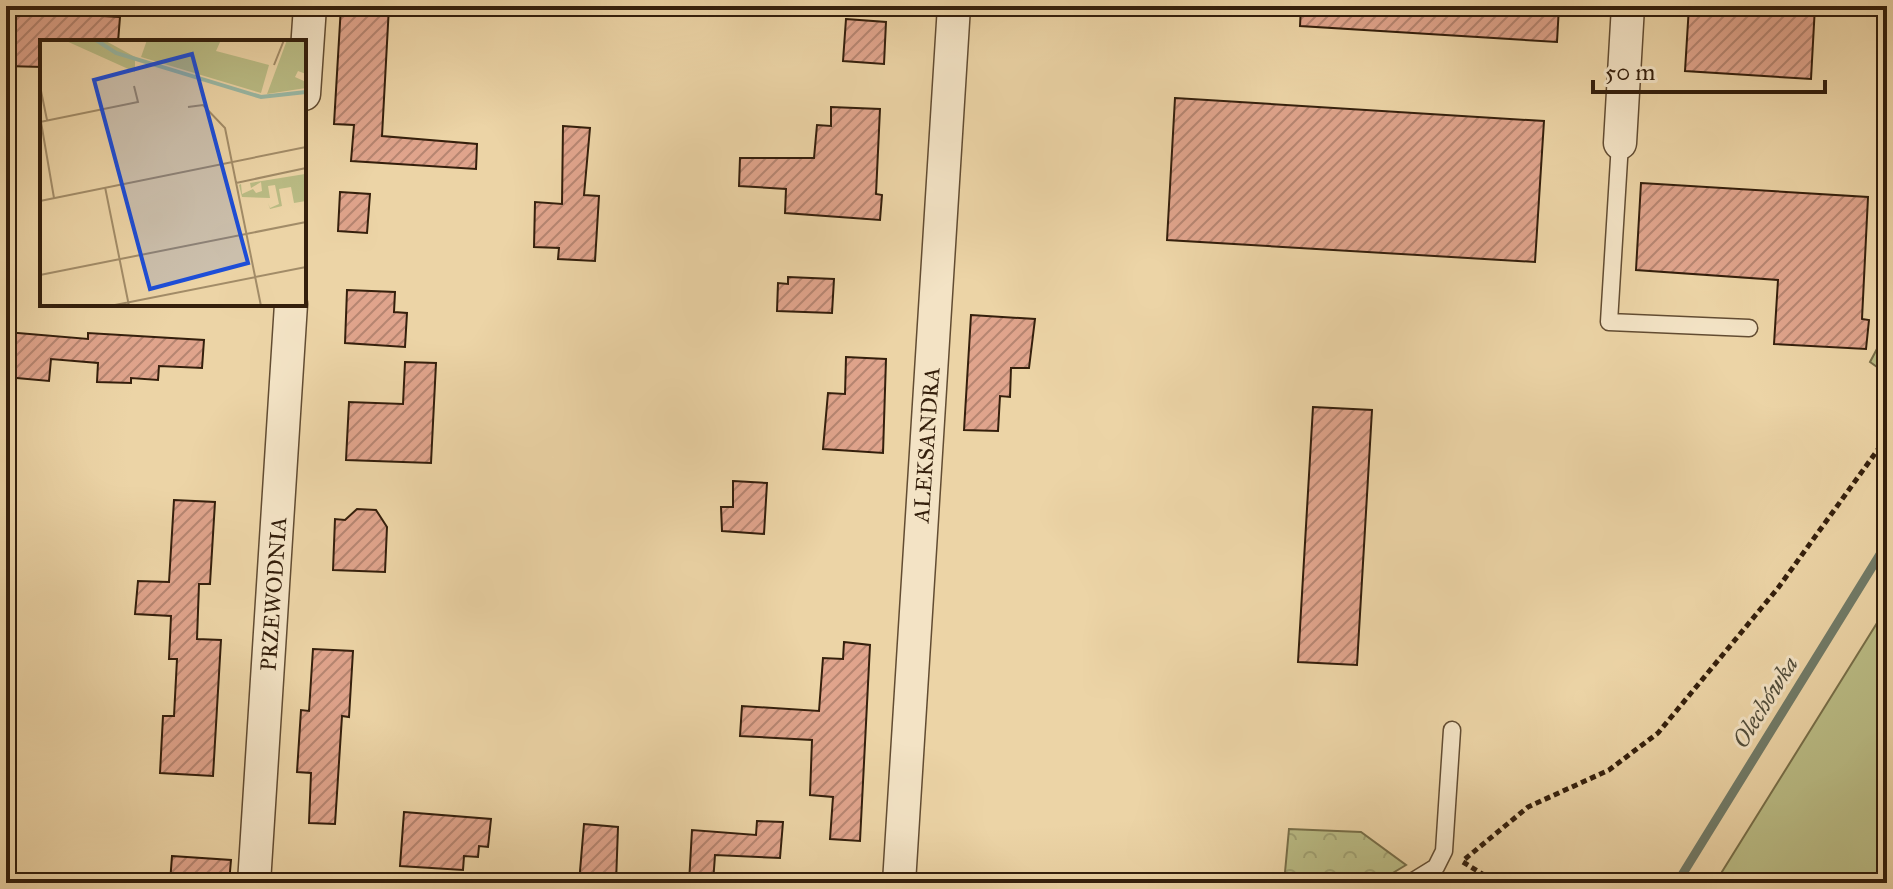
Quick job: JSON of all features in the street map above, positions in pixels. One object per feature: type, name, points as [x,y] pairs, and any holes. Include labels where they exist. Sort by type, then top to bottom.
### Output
[{"type":"street","points":[[306,65],[310,6]]},
{"type":"street","name":"ALEKSANDRA","points":[[899,883],[954,6]]},
{"type":"street","points":[[1620,143],[1628,6]]},
{"type":"street","name":"PRZEWODNIA","points":[[254,883],[291,306]]},
{"type":"lane","points":[[1620,143],[1609,322],[1749,328]]},
{"type":"lane","points":[[1410,883],[1436,867],[1444,851],[1452,730]]},
{"type":"path","points":[[1436,867],[1462,862],[1528,807],[1609,770],[1658,733],[1778,588],[1887,437]]},
{"type":"path","points":[[1462,862],[1497,883]]},
{"type":"green space","points":[[1887,330],[1887,374],[1870,362]]},
{"type":"green space","points":[[1887,607],[1887,883],[1715,883]]},
{"type":"green space","points":[[1289,829],[1361,832],[1406,865],[1376,883],[1284,883]]},
{"type":"building","points":[[6,6],[50,6],[49,13],[120,17],[118,40],[40,40],[40,67],[6,66]]},
{"type":"building","points":[[341,6],[389,6],[382,136],[477,144],[476,169],[351,161],[354,125],[334,124]]},
{"type":"building","points":[[1301,6],[1559,6],[1557,42],[1300,26]]},
{"type":"building","points":[[1689,6],[1815,6],[1811,79],[1685,71]]},
{"type":"building","points":[[846,19],[886,22],[884,64],[843,61]]},
{"type":"building","points":[[1175,98],[1544,121],[1535,262],[1167,240]]},
{"type":"building","points":[[831,107],[880,109],[876,194],[882,195],[880,220],[785,213],[786,189],[739,186],[740,158],[814,158],[817,125],[831,126]]},
{"type":"building","points":[[563,126],[590,128],[584,195],[599,196],[595,261],[558,259],[559,248],[534,247],[535,202],[562,204]]},
{"type":"building","points":[[1641,183],[1868,197],[1862,319],[1869,320],[1866,349],[1774,344],[1778,280],[1636,270]]},
{"type":"building","points":[[340,192],[370,194],[367,233],[338,231]]},
{"type":"building","points":[[788,277],[834,279],[832,313],[777,311],[778,283],[788,284]]},
{"type":"building","points":[[347,290],[395,292],[394,312],[407,313],[405,347],[345,343]]},
{"type":"building","points":[[971,315],[1035,319],[1029,368],[1011,368],[1010,397],[1000,396],[998,431],[964,430]]},
{"type":"building","points":[[6,332],[88,339],[88,333],[204,340],[202,368],[159,366],[158,380],[131,378],[131,383],[97,382],[98,363],[51,359],[49,381],[6,377]]},
{"type":"building","points":[[846,357],[886,359],[883,453],[823,449],[828,393],[845,394]]},
{"type":"building","points":[[405,362],[436,363],[431,463],[346,460],[349,402],[403,404]]},
{"type":"building","points":[[1313,407],[1372,410],[1357,665],[1298,662]]},
{"type":"building","points":[[733,481],[767,483],[764,534],[722,531],[721,507],[733,507]]},
{"type":"building","points":[[174,500],[215,502],[210,584],[199,584],[197,639],[221,640],[213,776],[160,773],[163,716],[174,716],[177,659],[169,659],[171,616],[135,614],[138,581],[169,582]]},
{"type":"building","points":[[357,509],[376,510],[387,527],[385,572],[333,570],[335,519],[345,520]]},
{"type":"building","points":[[844,642],[870,645],[860,841],[830,839],[833,797],[810,795],[812,740],[740,736],[742,706],[819,711],[823,658],[843,659]]},
{"type":"building","points":[[313,649],[353,651],[349,717],[342,716],[335,824],[309,823],[311,773],[297,772],[301,710],[309,711]]},
{"type":"building","points":[[404,812],[491,819],[488,847],[479,846],[478,857],[464,856],[463,870],[400,866]]},
{"type":"building","points":[[757,821],[783,822],[780,858],[715,855],[713,883],[689,883],[692,830],[756,835]]},
{"type":"building","points":[[584,824],[618,827],[616,883],[579,883]]},
{"type":"building","points":[[172,856],[231,860],[229,883],[170,883]]},
{"type":"waterway","name":"Olechówka","points":[[1677,883],[1887,543]]}]
